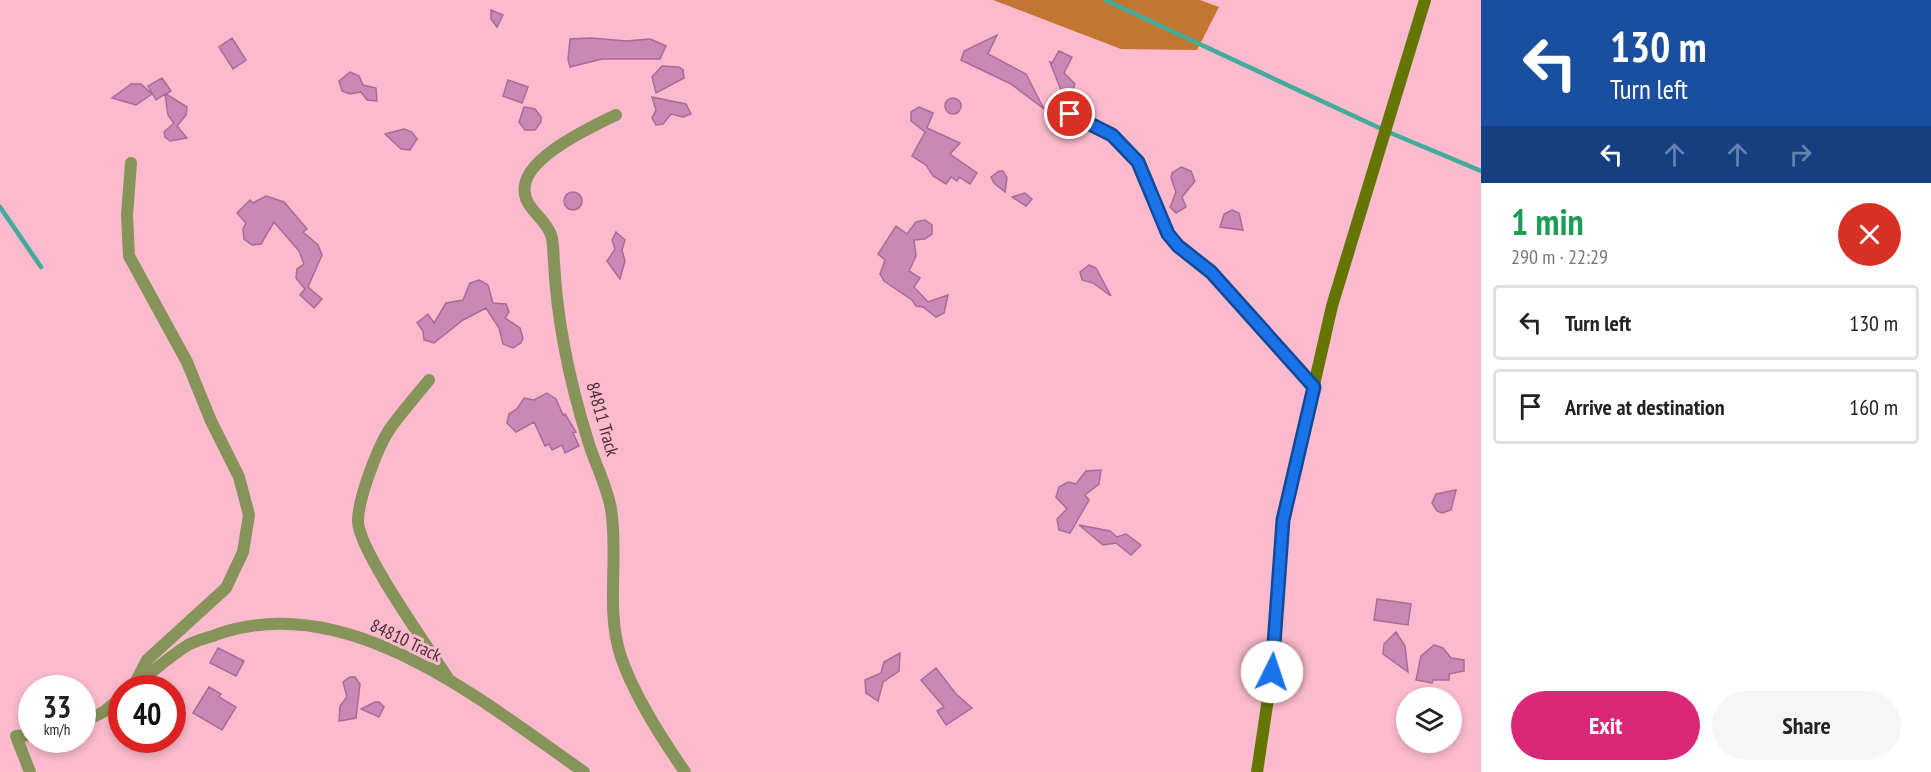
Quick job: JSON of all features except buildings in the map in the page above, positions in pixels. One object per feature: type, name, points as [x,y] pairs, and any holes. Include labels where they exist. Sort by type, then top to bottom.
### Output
[{"type":"street","points":[[1257,772],[1272,672],[1283,520],[1332,306],[1425,0]]},
{"type":"street","points":[[1070,114],[1112,135],[1138,162],[1168,234],[1178,246],[1211,272],[1314,387]]},
{"type":"street","name":"84811 Track","points":[[616,115],[581,131],[543,159],[532,170],[525,183],[525,196],[551,235],[558,304],[578,402],[610,506],[614,532],[614,627],[622,658],[660,736],[685,772]]},
{"type":"street","points":[[131,163],[127,215],[129,256],[187,362],[210,421],[239,477],[249,515],[243,552],[226,588],[147,660],[139,675]]},
{"type":"street","points":[[429,380],[388,431],[361,502],[357,523],[363,542],[375,563],[450,681]]},
{"type":"street","name":"84810 Track","points":[[149,675],[189,644],[242,626],[288,624],[331,629],[377,643],[450,681],[584,772]]},
{"type":"street","points":[[23,753],[30,772]]},
{"type":"shaded area","points":[[993,0],[1200,0],[1219,7],[1197,50],[1121,49]]},
{"type":"waterway","points":[[1105,0],[1386,131],[1481,171]]},
{"type":"waterway","points":[[0,207],[41,267]]},
{"type":"route","points":[[1070,114],[1112,135],[1138,162],[1168,234],[1178,246],[1211,272],[1314,387],[1283,520],[1272,672]]}]
